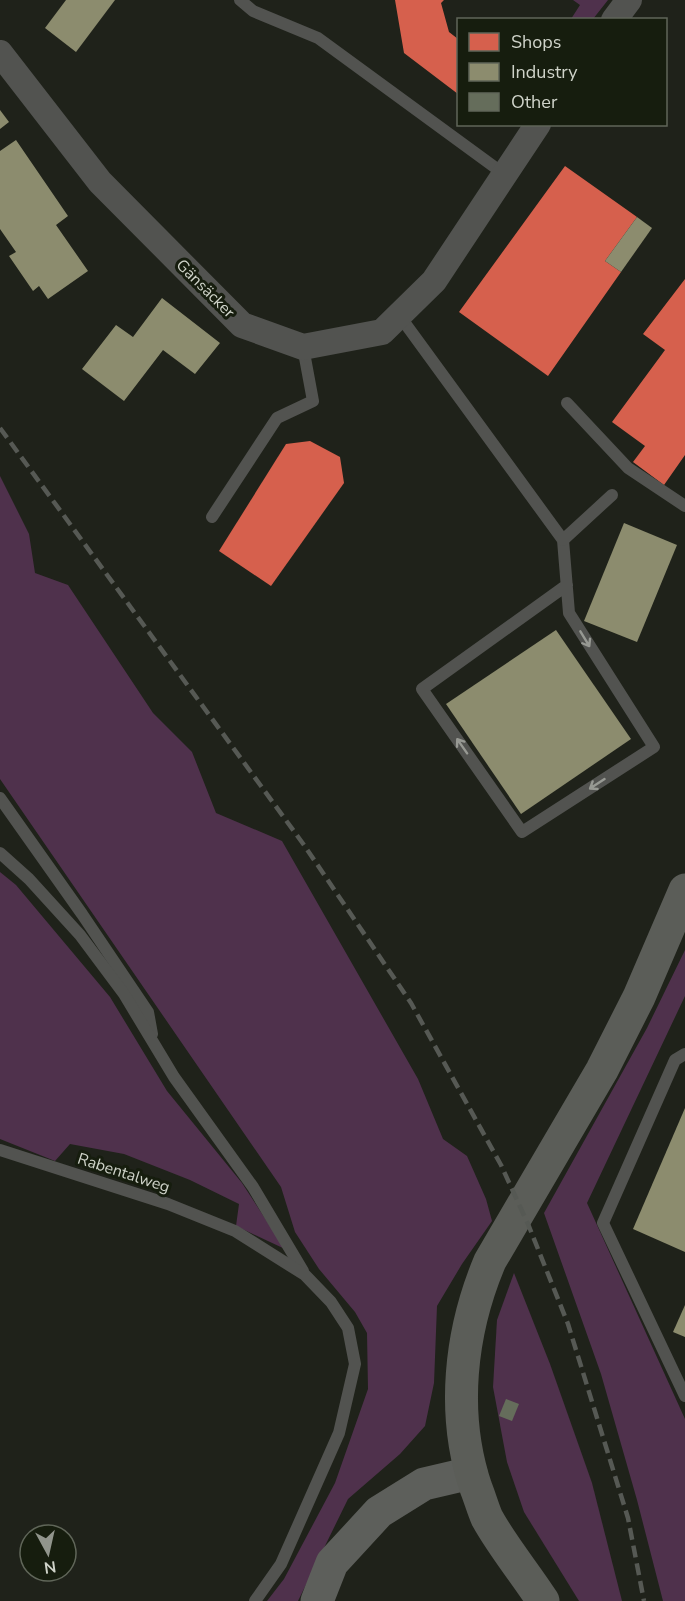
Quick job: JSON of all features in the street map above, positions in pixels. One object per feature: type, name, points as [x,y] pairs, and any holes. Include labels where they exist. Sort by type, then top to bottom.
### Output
[{"type":"main road","points":[[543,1601],[487,1517],[471,1473],[462,1427],[460,1396],[471,1314],[479,1287],[508,1228],[602,1070],[639,997],[685,890]]},
{"type":"street","points":[[616,18],[629,0]]},
{"type":"street","name":"Gänsäcker","points":[[0,53],[100,182],[242,325],[303,347]]},
{"type":"street","points":[[303,347],[382,332],[434,281],[537,126]]},
{"type":"street","points":[[317,1601],[332,1563],[379,1512],[424,1484],[471,1473]]},
{"type":"lane","points":[[240,0],[253,10],[318,38],[504,174]]},
{"type":"lane","points":[[399,315],[563,540],[567,585],[569,613],[654,747],[522,832],[422,689],[567,585]]},
{"type":"lane","points":[[212,517],[277,418],[313,401],[303,347]]},
{"type":"lane","points":[[567,403],[628,468],[685,506]]},
{"type":"lane","points":[[563,540],[612,495]]},
{"type":"lane","points":[[0,798],[148,1012],[153,1041]]},
{"type":"lane","points":[[0,853],[29,879],[80,935],[124,994],[174,1077],[253,1187],[305,1275],[332,1302],[348,1328],[355,1364],[339,1433],[281,1564],[255,1601]]},
{"type":"lane","points":[[685,1054],[675,1060],[603,1223],[685,1396]]},
{"type":"lane","name":"Rabentalweg","points":[[0,1150],[168,1204],[236,1231],[305,1275]]},
{"type":"shaded area","points":[[573,0],[608,0],[594,18],[572,18],[580,5]]},
{"type":"shaded area","points":[[0,476],[29,534],[35,573],[68,585],[153,713],[192,752],[216,813],[282,841],[418,1079],[443,1139],[467,1156],[486,1199],[492,1221],[462,1264],[437,1306],[434,1383],[425,1426],[400,1454],[348,1499],[298,1601],[267,1601],[284,1579],[335,1483],[368,1389],[367,1333],[355,1312],[319,1269],[295,1232],[281,1187],[0,779]]},
{"type":"shaded area","points":[[0,872],[16,885],[110,997],[167,1091],[242,1183],[285,1249],[236,1226],[239,1204],[190,1180],[124,1154],[70,1144],[55,1161],[0,1139]]},
{"type":"shaded area","points":[[685,950],[685,996],[587,1203],[685,1419],[685,1601],[663,1601],[601,1374],[544,1213],[647,1028]]},
{"type":"shaded area","points":[[514,1273],[550,1364],[592,1483],[622,1601],[579,1601],[524,1512],[507,1462],[493,1387],[497,1320]]},
{"type":"building: Shops","points":[[395,0],[444,0],[441,3],[449,32],[457,38],[457,93],[404,53]]},
{"type":"building: Shops","points":[[565,166],[637,217],[605,261],[621,272],[548,376],[459,312]]},
{"type":"building: Shops","points":[[685,279],[685,455],[664,485],[633,462],[645,446],[612,422],[665,350],[643,334]]},
{"type":"building: Shops","points":[[310,441],[340,457],[344,483],[271,586],[219,551],[286,444]]},
{"type":"building: Industry","points":[[66,0],[115,0],[76,52],[45,28]]},
{"type":"building: Industry","points":[[0,110],[9,122],[0,129]]},
{"type":"building: Industry","points":[[16,140],[68,216],[56,225],[88,271],[48,299],[39,286],[33,291],[9,256],[16,252],[0,229],[0,151]]},
{"type":"building: Industry","points":[[637,217],[652,228],[621,272],[605,261]]},
{"type":"building: Industry","points":[[162,298],[220,343],[195,374],[163,350],[124,401],[82,369],[116,325],[133,337]]},
{"type":"building: Industry","points":[[624,523],[677,545],[637,642],[584,621]]},
{"type":"building: Industry","points":[[556,630],[631,739],[521,814],[446,704]]},
{"type":"building: Industry","points":[[685,1108],[685,1252],[633,1229]]},
{"type":"building: Industry","points":[[685,1305],[685,1337],[673,1332]]},
{"type":"building: Other","points":[[506,1399],[519,1404],[512,1421],[499,1416]]},
{"type":"railway","points":[[0,428],[304,845],[411,1003],[501,1165],[528,1224],[568,1324],[628,1518],[644,1601]]}]
